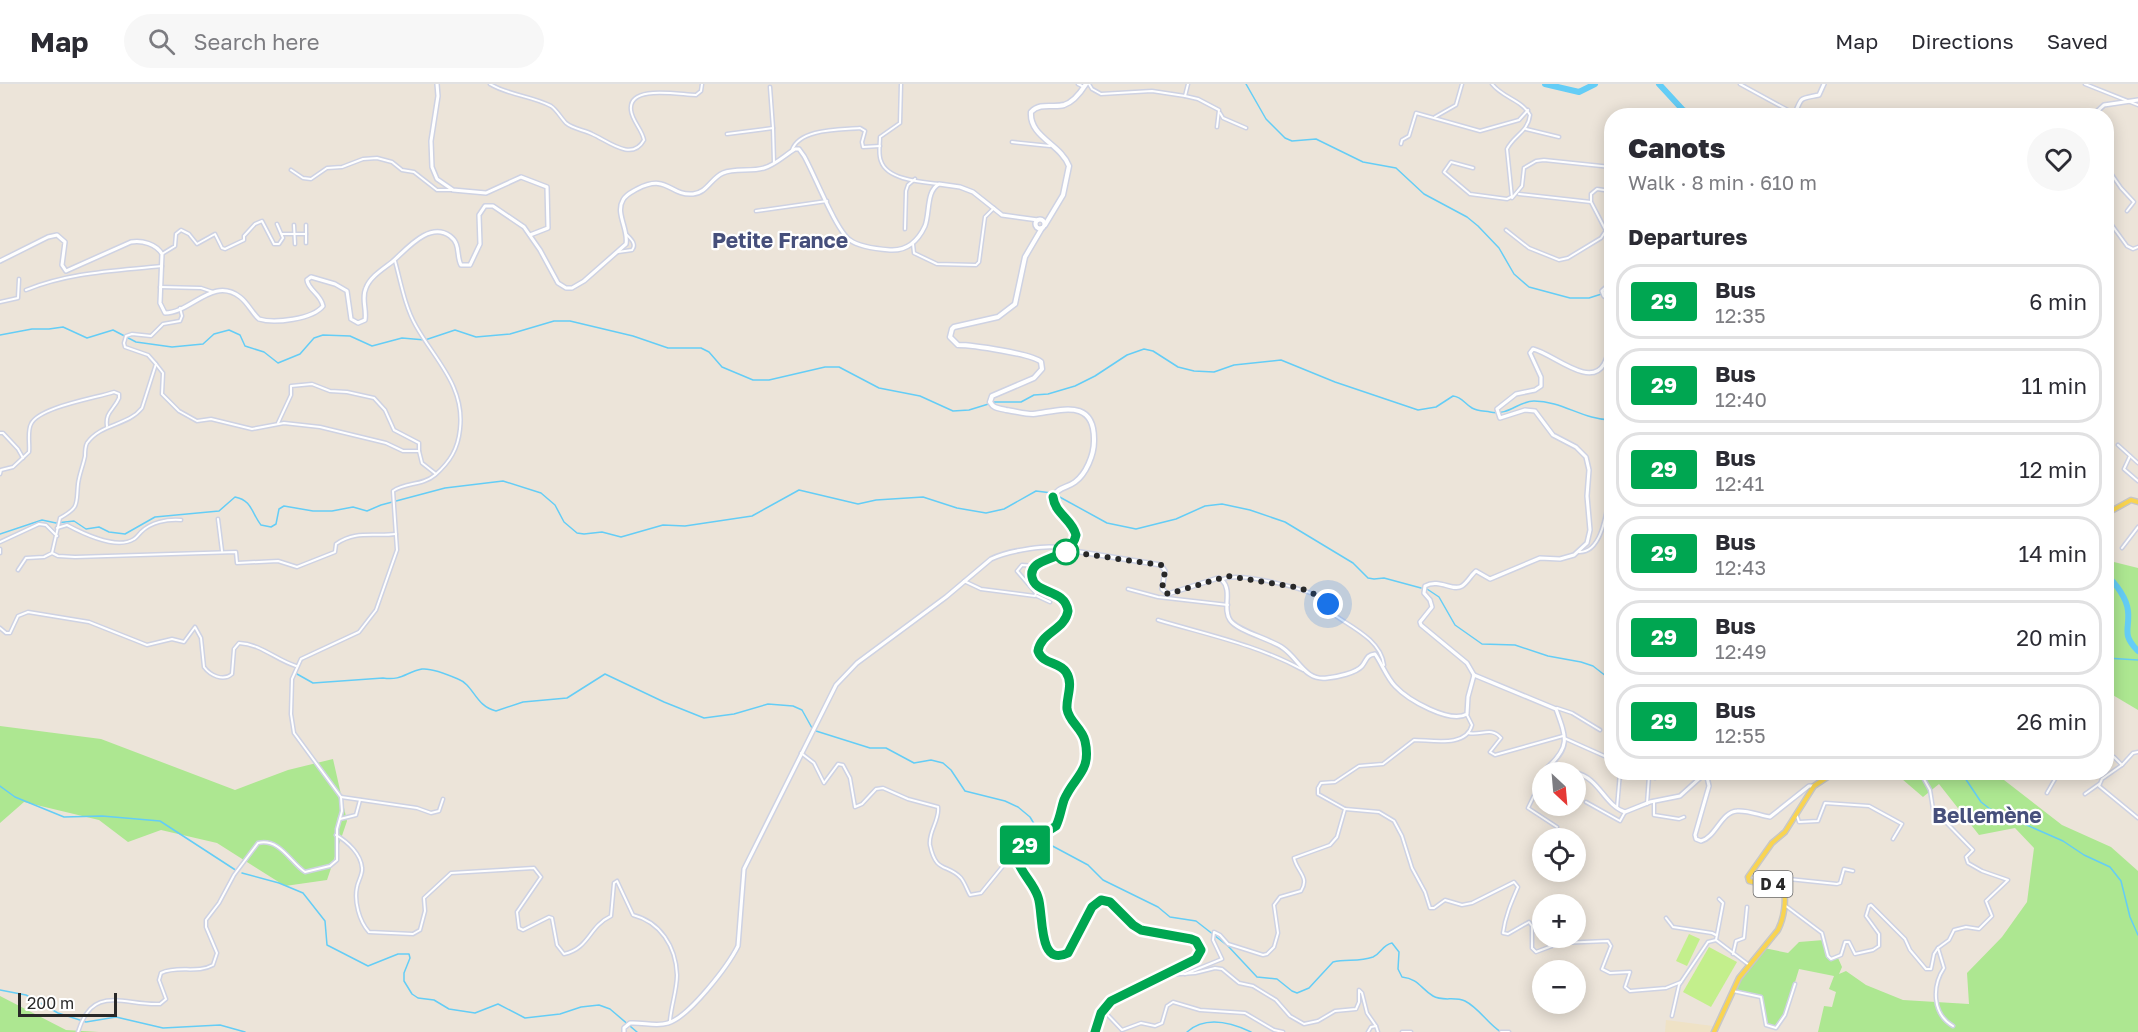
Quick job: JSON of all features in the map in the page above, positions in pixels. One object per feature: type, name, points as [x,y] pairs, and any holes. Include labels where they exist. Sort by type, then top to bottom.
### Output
[{"type":"main road","points":[[1086,85],[1073,100],[1065,104],[1039,106],[1031,112],[1031,122],[1035,129],[1056,146],[1067,159],[1069,172],[1063,195],[1050,218],[1040,224],[1037,235],[1025,257],[1015,304],[998,317],[954,327],[950,337],[958,345],[979,345],[1007,353],[1031,356],[1041,362],[1042,369],[1034,378],[992,396],[990,402],[995,408],[1025,414],[1071,408],[1079,410],[1088,418],[1094,439],[1091,456],[1076,481],[1059,490],[1053,497],[1056,510],[1076,532],[1075,541],[1068,551],[1035,566],[1031,576],[1035,584],[1062,598],[1068,607],[1068,615],[1064,622],[1041,641],[1038,651],[1043,659],[1062,667],[1067,673],[1070,683],[1067,711],[1083,736],[1086,754],[1085,768],[1064,801],[1056,826],[1021,848],[1017,860],[1038,895],[1045,944],[1054,955],[1068,953],[1092,907],[1098,901],[1106,900],[1141,930],[1191,939],[1201,946],[1201,953],[1196,959],[1111,1001],[1103,1010],[1095,1032]]},
{"type":"main road","points":[[2114,509],[2131,500],[2138,502]]},
{"type":"main road","name":"D 4","points":[[1714,1032],[1732,991],[1778,930],[1784,904],[1783,887],[1754,883],[1749,881],[1748,877],[1772,843],[1785,832],[1814,786],[1823,780]]},
{"type":"street","points":[[437,84],[438,96],[431,141],[432,167],[437,179],[453,190]]},
{"type":"street","points":[[490,84],[530,96],[537,102],[552,106],[569,125],[618,147],[632,150],[640,147],[644,140],[631,110],[632,101],[636,96],[647,91],[696,94],[701,91],[702,84]]},
{"type":"street","points":[[901,84],[900,123],[882,134],[880,146],[880,159],[888,171],[915,179],[960,187],[973,192],[1002,214],[1032,218],[1040,224]]},
{"type":"street","points":[[1078,84],[1086,85],[1101,94],[1152,91],[1198,99],[1219,110],[1222,118],[1246,128]]},
{"type":"street","points":[[1185,96],[1188,84]]},
{"type":"street","points":[[1435,117],[1454,108],[1462,84]]},
{"type":"street","points":[[1492,84],[1499,92],[1528,110],[1531,117],[1526,129],[1510,142],[1507,149],[1511,197]]},
{"type":"street","points":[[1741,84],[1783,108]]},
{"type":"street","points":[[1797,108],[1799,100],[1806,95],[1819,95],[1824,84]]},
{"type":"street","points":[[2085,84],[2128,102]]},
{"type":"street","points":[[770,87],[774,164]]},
{"type":"street","points":[[2101,108],[2104,105],[2138,103]]},
{"type":"street","points":[[1401,144],[1402,140],[1409,136],[1416,113],[1480,131],[1519,120],[1528,110]]},
{"type":"street","points":[[1217,127],[1220,113]]},
{"type":"street","points":[[792,151],[796,141],[806,136],[860,128],[865,131],[863,147],[880,146]]},
{"type":"street","points":[[727,134],[773,129]]},
{"type":"street","points":[[1526,129],[1558,137]]},
{"type":"street","points":[[1012,142],[1056,146]]},
{"type":"street","points":[[160,287],[201,288],[233,293],[242,298],[259,319],[278,322],[321,309],[322,300],[307,281],[309,278],[320,279],[346,291],[351,319],[358,322],[366,316],[364,297],[370,280],[415,240],[430,233],[450,235],[454,239],[461,265],[470,265],[480,244],[480,211],[489,205],[518,223],[530,235],[558,283],[566,288],[572,288],[584,281],[626,244],[621,205],[623,199],[627,194],[651,182],[657,182],[684,193],[695,194],[722,173],[765,168],[795,149],[802,152],[843,233],[852,242],[892,250],[900,250],[913,244],[924,227],[933,188],[939,184]]},
{"type":"street","points":[[291,170],[303,178],[311,179],[327,168],[342,167],[363,159],[377,158],[392,162],[402,170],[414,172],[437,190],[491,192],[521,177],[547,187],[548,228],[530,235]]},
{"type":"street","points":[[1517,195],[1524,182],[1524,168],[1536,161],[1604,166]]},
{"type":"street","points":[[1473,168],[1451,162],[1443,172],[1475,196],[1507,199],[1523,193],[1591,202]]},
{"type":"street","points":[[2114,178],[2133,202],[2127,211]]},
{"type":"street","points":[[905,229],[906,191],[908,185],[915,179]]},
{"type":"street","points":[[1604,190],[1597,189],[1592,194],[1591,202],[1604,228]]},
{"type":"street","points":[[756,211],[827,201]]},
{"type":"street","points":[[913,244],[914,253],[937,264],[976,265],[979,262],[985,217],[994,208]]},
{"type":"street","points":[[162,254],[175,246],[176,234],[181,230],[189,234],[197,244],[215,234],[222,248],[225,249],[244,240],[244,236],[258,222],[264,223],[274,244],[282,242],[282,234],[277,224]]},
{"type":"street","points":[[294,225],[295,244]]},
{"type":"street","points":[[306,225],[306,243]]},
{"type":"street","points":[[2114,228],[2127,246],[2133,249],[2138,247]]},
{"type":"street","points":[[1506,230],[1529,248],[1559,260],[1568,258],[1601,238],[1604,234]]},
{"type":"street","points":[[618,252],[634,248],[634,243],[626,233]]},
{"type":"street","points":[[282,234],[306,234]]},
{"type":"street","points":[[0,261],[53,235],[60,237],[64,242],[62,265],[66,271],[136,241],[152,245],[162,254],[160,287],[162,311],[169,313],[213,291]]},
{"type":"street","points":[[78,1032],[83,1018],[94,1005],[102,1001],[118,1000],[160,1004],[166,999],[159,980],[162,973],[169,969],[196,970],[213,965],[217,953],[206,927],[206,920],[219,903],[234,875],[258,843],[266,842],[280,848],[301,869],[310,872],[330,866],[337,860],[336,835],[342,811],[341,797],[294,733],[291,705],[292,679],[296,666],[306,656],[351,637],[366,625],[376,610],[397,550],[393,491],[428,481],[446,464],[456,447],[461,417],[460,404],[453,383],[408,307],[394,260]]},
{"type":"street","points":[[26,290],[58,278],[89,272],[162,266]]},
{"type":"street","points":[[0,302],[18,298],[19,279]]},
{"type":"street","points":[[180,308],[182,316],[180,321],[163,324],[151,336],[129,334],[124,340],[125,347],[148,355],[156,364],[163,373],[162,394],[169,403],[189,418],[197,421],[220,420],[252,429],[278,424],[320,427],[386,443],[403,451],[419,451]]},
{"type":"street","points":[[1579,552],[1587,543],[1590,530],[1587,496],[1589,470],[1586,457],[1576,447],[1553,435],[1535,411],[1526,410],[1500,418],[1497,409],[1516,394],[1535,390],[1541,386],[1541,377],[1530,352],[1533,349],[1545,352],[1576,370],[1589,373],[1594,373],[1604,365]]},
{"type":"street","points":[[52,553],[60,519],[71,512],[78,499],[78,481],[87,443],[107,426],[138,413],[142,408],[156,364]]},
{"type":"street","points":[[278,424],[291,395],[291,386],[312,384],[330,391],[374,398],[385,410],[394,430],[419,443],[422,463],[436,474]]},
{"type":"street","points":[[0,474],[2,470],[13,467],[29,452],[30,426],[35,418],[65,405],[114,392],[119,394],[117,403],[106,418],[107,426]]},
{"type":"street","points":[[0,433],[10,439],[23,458]]},
{"type":"street","points":[[2118,445],[2138,463]]},
{"type":"street","points":[[2130,456],[2124,469],[2138,481]]},
{"type":"street","points":[[218,519],[222,551]]},
{"type":"street","points":[[57,528],[67,525],[80,533],[106,542],[132,540],[155,524],[181,520]]},
{"type":"street","points":[[0,543],[39,524],[46,525],[57,536]]},
{"type":"street","points":[[1600,730],[1572,713],[1474,675],[1467,663],[1421,626],[1420,622],[1432,607],[1424,593],[1425,586],[1439,583],[1455,588],[1464,585],[1476,571],[1490,579],[1540,558],[1560,559],[1579,552],[1586,552],[1591,549],[1604,525]]},
{"type":"street","points":[[2122,548],[2138,527]]},
{"type":"street","points":[[18,570],[26,558],[44,557],[52,553],[65,557],[128,557],[222,551],[236,552],[237,563],[278,561],[297,567],[335,552],[336,544],[357,534],[396,534]]},
{"type":"street","points":[[624,1032],[624,1028],[630,1023],[669,1023],[682,1014],[726,968],[738,946],[744,868],[801,753],[844,675],[987,561],[1004,553],[1062,547],[1077,553],[1161,565],[1165,571],[1162,589],[1168,594],[1218,578],[1222,580],[1228,576],[1256,579],[1288,588],[1300,588],[1323,598],[1330,612],[1376,647],[1382,655],[1383,665]]},
{"type":"street","points":[[1035,566],[1022,566],[1017,571],[1037,596]]},
{"type":"street","points":[[1222,580],[1227,591],[1227,614],[1232,622],[1282,647],[1306,672]]},
{"type":"street","points":[[964,581],[981,590],[1037,596],[1050,602]]},
{"type":"street","points":[[1128,589],[1158,597],[1227,605]]},
{"type":"street","points":[[0,628],[10,633],[18,616],[28,612],[89,622],[115,634],[151,645],[172,639],[184,642],[195,627],[201,638],[204,667],[216,676],[225,678],[232,674],[234,649],[239,643],[255,646],[296,666]]},
{"type":"street","points":[[1158,620],[1245,644],[1292,663],[1318,678],[1340,675],[1359,668],[1371,654],[1375,654],[1395,686],[1416,702],[1441,714],[1467,715]]},
{"type":"street","points":[[1474,675],[1469,690],[1467,715],[1472,725],[1468,733],[1457,740],[1414,740],[1383,764],[1359,766],[1335,782],[1321,783],[1317,788],[1318,794],[1345,809],[1379,812],[1394,821],[1430,908],[1434,908],[1445,900],[1462,904],[1472,903],[1514,882],[1518,887],[1508,905],[1508,920],[1503,933],[1508,934],[1528,922],[1532,926],[1532,948],[1536,952],[1560,943],[1608,941],[1611,946],[1602,969],[1610,973],[1630,972],[1625,984],[1626,989],[1630,991],[1666,988],[1681,982]]},
{"type":"street","points":[[1553,762],[1562,753],[1563,737],[1558,712],[1554,707]]},
{"type":"street","points":[[1468,733],[1478,734],[1486,730],[1499,734],[1501,738],[1490,752],[1495,755],[1563,737],[1604,756]]},
{"type":"street","points":[[2114,770],[2133,753],[2138,752]]},
{"type":"street","points":[[801,753],[814,763],[824,783],[838,764],[843,765],[850,778],[855,807],[862,804],[872,792],[883,788],[908,799],[938,807],[939,813],[930,840],[934,859],[941,867],[961,878],[970,895],[981,893],[1003,866],[1017,860]]},
{"type":"street","points":[[2114,757],[2122,765]]},
{"type":"street","points":[[1586,777],[1617,808],[1625,812],[1654,801],[1680,796],[1698,780]]},
{"type":"street","points":[[1617,808],[1619,780]]},
{"type":"street","points":[[1647,804],[1649,780]]},
{"type":"street","points":[[1708,780],[1709,786],[1695,835],[1696,839],[1701,841],[1710,836],[1731,813],[1740,811],[1770,817],[1809,786],[1814,786]]},
{"type":"street","points":[[1784,904],[1822,933],[1828,956],[1831,959],[1838,958],[1845,942],[1848,942],[1855,954],[1873,950],[1879,946],[1879,934],[1866,916],[1871,905],[1905,939],[1910,950],[1926,969],[1931,969],[1935,950],[1949,940],[1954,930],[1983,927],[1992,916],[1986,901],[2008,880],[1982,871],[1968,863],[1966,857],[1973,850],[1933,809],[1930,790],[1924,780]]},
{"type":"street","points":[[2047,793],[2054,780]]},
{"type":"street","points":[[2085,794],[2101,780]]},
{"type":"street","points":[[2099,784],[2104,791],[2138,818]]},
{"type":"street","points":[[341,797],[417,808],[431,813],[439,811],[443,799]]},
{"type":"street","points":[[340,819],[356,815],[360,800]]},
{"type":"street","points":[[1654,801],[1654,815],[1679,819],[1684,817]]},
{"type":"street","points":[[1586,802],[1620,822],[1625,812]]},
{"type":"street","points":[[1797,811],[1799,822],[1817,821],[1820,819],[1825,803],[1869,806],[1902,824],[1893,839]]},
{"type":"street","points":[[1185,974],[1222,959],[1213,940],[1214,932],[1228,944],[1263,955],[1271,951],[1278,933],[1275,905],[1280,897],[1301,891],[1305,883],[1294,858],[1330,845],[1337,837],[1345,809]]},
{"type":"street","points":[[1540,816],[1557,827]]},
{"type":"street","points":[[336,835],[344,839],[359,858],[363,870],[356,895],[359,912],[369,932],[413,934],[420,930],[425,911],[424,898],[451,873],[534,868],[541,877],[517,912],[519,928],[523,930],[530,928],[549,916],[552,918],[559,949],[564,954],[584,945],[596,926],[611,916],[614,883],[617,881],[633,915],[648,919],[661,930],[669,942],[677,976],[669,1023]]},
{"type":"street","points":[[1772,884],[1779,878],[1837,884],[1840,883],[1844,869],[1853,871]]},
{"type":"street","points":[[1716,940],[1723,903],[1719,899]]},
{"type":"street","points":[[1733,954],[1736,941],[1744,938],[1747,907]]},
{"type":"street","points":[[1666,918],[1673,927],[1716,935]]},
{"type":"street","points":[[1672,1016],[1681,982],[1705,945],[1711,940],[1716,940],[1749,966]]},
{"type":"street","points":[[1938,948],[1944,968],[1936,984],[1936,1004],[1945,1020],[1953,1026]]},
{"type":"street","points":[[1164,974],[1175,975],[1215,968],[1222,969],[1239,984],[1253,986],[1276,1000],[1290,1016],[1304,1024],[1318,1021],[1335,1011],[1356,1009],[1359,1002],[1359,990],[1362,993],[1366,1013],[1378,1032]]},
{"type":"street","points":[[1732,991],[1761,997],[1766,1025],[1776,1028],[1785,1015],[1795,984]]},
{"type":"street","points":[[1103,1010],[1122,1030],[1141,1023],[1155,1026],[1162,1023],[1167,1006],[1173,1002],[1196,1010],[1243,1013],[1274,1030],[1283,1032]]},
{"type":"street","points":[[1368,1032],[1371,1027],[1376,1026]]},
{"type":"street","points":[[1402,1032],[1411,1032]]},
{"type":"street","points":[[1502,1032],[1509,1032]]},
{"type":"shaded area","points":[[1666,1020],[1713,1026],[1711,1032],[1665,1032]]},
{"type":"green space","points":[[2114,562],[2138,568],[2138,710],[2114,696]]},
{"type":"green space","points":[[0,726],[101,739],[235,790],[288,770],[333,759],[347,821],[327,880],[285,886],[217,843],[161,830],[128,842],[99,820],[24,802],[0,823]]},
{"type":"green space","points":[[1903,780],[2004,780],[2062,825],[2111,847],[2138,871],[2138,1032],[1818,1032],[1824,1006],[1832,1007],[1836,992],[1829,989],[1834,976],[1799,969],[1785,1015],[1776,1028],[1766,1025],[1760,997],[1733,991],[1739,978],[1764,948],[1788,953],[1799,942],[1824,940],[1825,954],[1831,959],[1838,958],[1842,967],[1839,974],[1846,971],[1866,985],[1903,1000],[1969,1004],[1967,973],[2002,937],[2027,902],[2034,848],[2015,828],[1979,835],[1939,784],[1923,797]]},
{"type":"green space","points":[[1689,934],[1700,939],[1687,966],[1676,961]]},
{"type":"green space","points":[[1709,947],[1737,962],[1711,1007],[1683,992]]},
{"type":"green space","points":[[0,996],[66,1030],[99,1032],[0,1032]]},
{"type":"waterway","points":[[1246,84],[1266,119],[1285,138],[1292,141],[1316,139],[1363,162],[1396,168],[1424,194],[1467,217],[1478,226],[1499,248],[1514,274],[1529,287],[1570,298],[1589,298],[1604,293]]},
{"type":"waterway","points":[[1545,84],[1579,92],[1595,84]]},
{"type":"waterway","points":[[1659,84],[1681,108]]},
{"type":"waterway","points":[[0,335],[32,329],[63,327],[87,338],[113,330],[136,342],[172,347],[203,344],[214,334],[229,330],[240,335],[245,346],[264,352],[278,363],[300,354],[314,338],[323,335],[350,336],[372,346],[402,338],[425,340],[455,330],[476,337],[510,334],[554,321],[570,321],[633,336],[668,348],[701,348],[709,352],[722,367],[753,380],[769,380],[825,367],[839,367],[879,388],[920,396],[953,411],[969,410],[995,402],[1021,402],[1034,395],[1048,394],[1075,386],[1127,355],[1144,349],[1153,351],[1178,367],[1194,371],[1214,372],[1234,365],[1281,360],[1335,382],[1418,410],[1436,407],[1453,396],[1481,411],[1503,412],[1534,401],[1554,404],[1604,419]]},
{"type":"waterway","points":[[0,534],[42,520],[56,523],[74,521],[86,529],[99,527],[109,532],[125,534],[155,517],[219,511],[235,497],[248,504],[261,525],[271,527],[276,524],[279,509],[284,506],[313,511],[332,511],[353,507],[367,511],[445,488],[503,481],[541,493],[555,505],[564,522],[577,533],[602,532],[621,537],[663,525],[685,526],[752,516],[799,490],[858,504],[876,500],[923,497],[957,508],[986,513],[1004,509],[1036,491],[1052,493]]},
{"type":"waterway","points":[[1056,495],[1107,523],[1136,529],[1176,519],[1205,506],[1222,504],[1250,510],[1285,522],[1353,563],[1368,578],[1384,578],[1421,588]]},
{"type":"waterway","points":[[2114,584],[2126,601],[2127,632],[2138,651]]},
{"type":"waterway","points":[[1427,589],[1439,597],[1455,625],[1482,644],[1515,645],[1548,656],[1581,662],[1593,666],[1604,675]]},
{"type":"waterway","points":[[2114,658],[2138,660]]},
{"type":"waterway","points":[[297,674],[313,683],[395,678],[417,670],[431,670],[463,682],[483,705],[496,711],[523,702],[567,698],[605,674],[704,718],[734,714],[768,704],[793,706],[802,710],[812,728]]},
{"type":"waterway","points":[[816,731],[870,748],[886,748],[914,763],[931,760],[943,763],[951,770],[965,791],[1005,801],[1018,807],[1030,817],[1045,842],[1088,865],[1103,880],[1158,907],[1170,917],[1196,921],[1228,946],[1257,977],[1277,979],[1297,993],[1309,988],[1333,962],[1373,957],[1386,945],[1392,943],[1399,952],[1398,969],[1402,977],[1416,982],[1437,998],[1465,1001],[1501,1032]]},
{"type":"waterway","points":[[1966,780],[1981,802],[1990,809],[2063,841],[2084,855],[2110,867],[2121,881],[2130,917],[2138,935]]},
{"type":"waterway","points":[[0,786],[15,797],[64,817],[102,816],[160,821],[237,871]]},
{"type":"waterway","points":[[242,873],[279,883],[303,893],[325,921],[327,945],[368,966],[398,954],[409,954],[404,981],[412,994],[418,998],[434,1000],[449,1009],[475,1013],[498,1004],[525,1018],[560,1014],[581,1007],[599,1005],[610,1009],[637,1032]]},
{"type":"waterway","points":[[0,990],[26,995],[58,1013],[86,1022],[116,1017],[163,1028],[220,1025],[245,1032]]},
{"type":"waterway","points":[[1187,1032],[1210,1022],[1226,1023],[1251,1032]]},
{"type":"bus line","name":"29","points":[[1053,497],[1056,510],[1072,525],[1076,535],[1075,541],[1067,551],[1037,564],[1032,570],[1031,576],[1035,584],[1062,598],[1067,603],[1068,611],[1061,626],[1041,641],[1038,651],[1043,659],[1062,667],[1069,677],[1067,711],[1083,736],[1086,762],[1082,775],[1068,792],[1056,826],[1050,832],[1023,846],[1018,852],[1017,860],[1038,895],[1045,944],[1054,955],[1068,953],[1092,907],[1101,900],[1110,902],[1141,930],[1191,939],[1201,946],[1200,956],[1196,959],[1111,1001],[1101,1013],[1095,1032]]},
{"type":"district","name":"Petite France","points":[[780,241]]},
{"type":"district","name":"Bellemène","points":[[1987,816]]},
{"type":"route","points":[[1066,552],[1068,550],[1161,565],[1165,571],[1162,589],[1168,594],[1218,578],[1222,580],[1228,576],[1256,579],[1288,588],[1300,588],[1323,598],[1328,604]]}]
